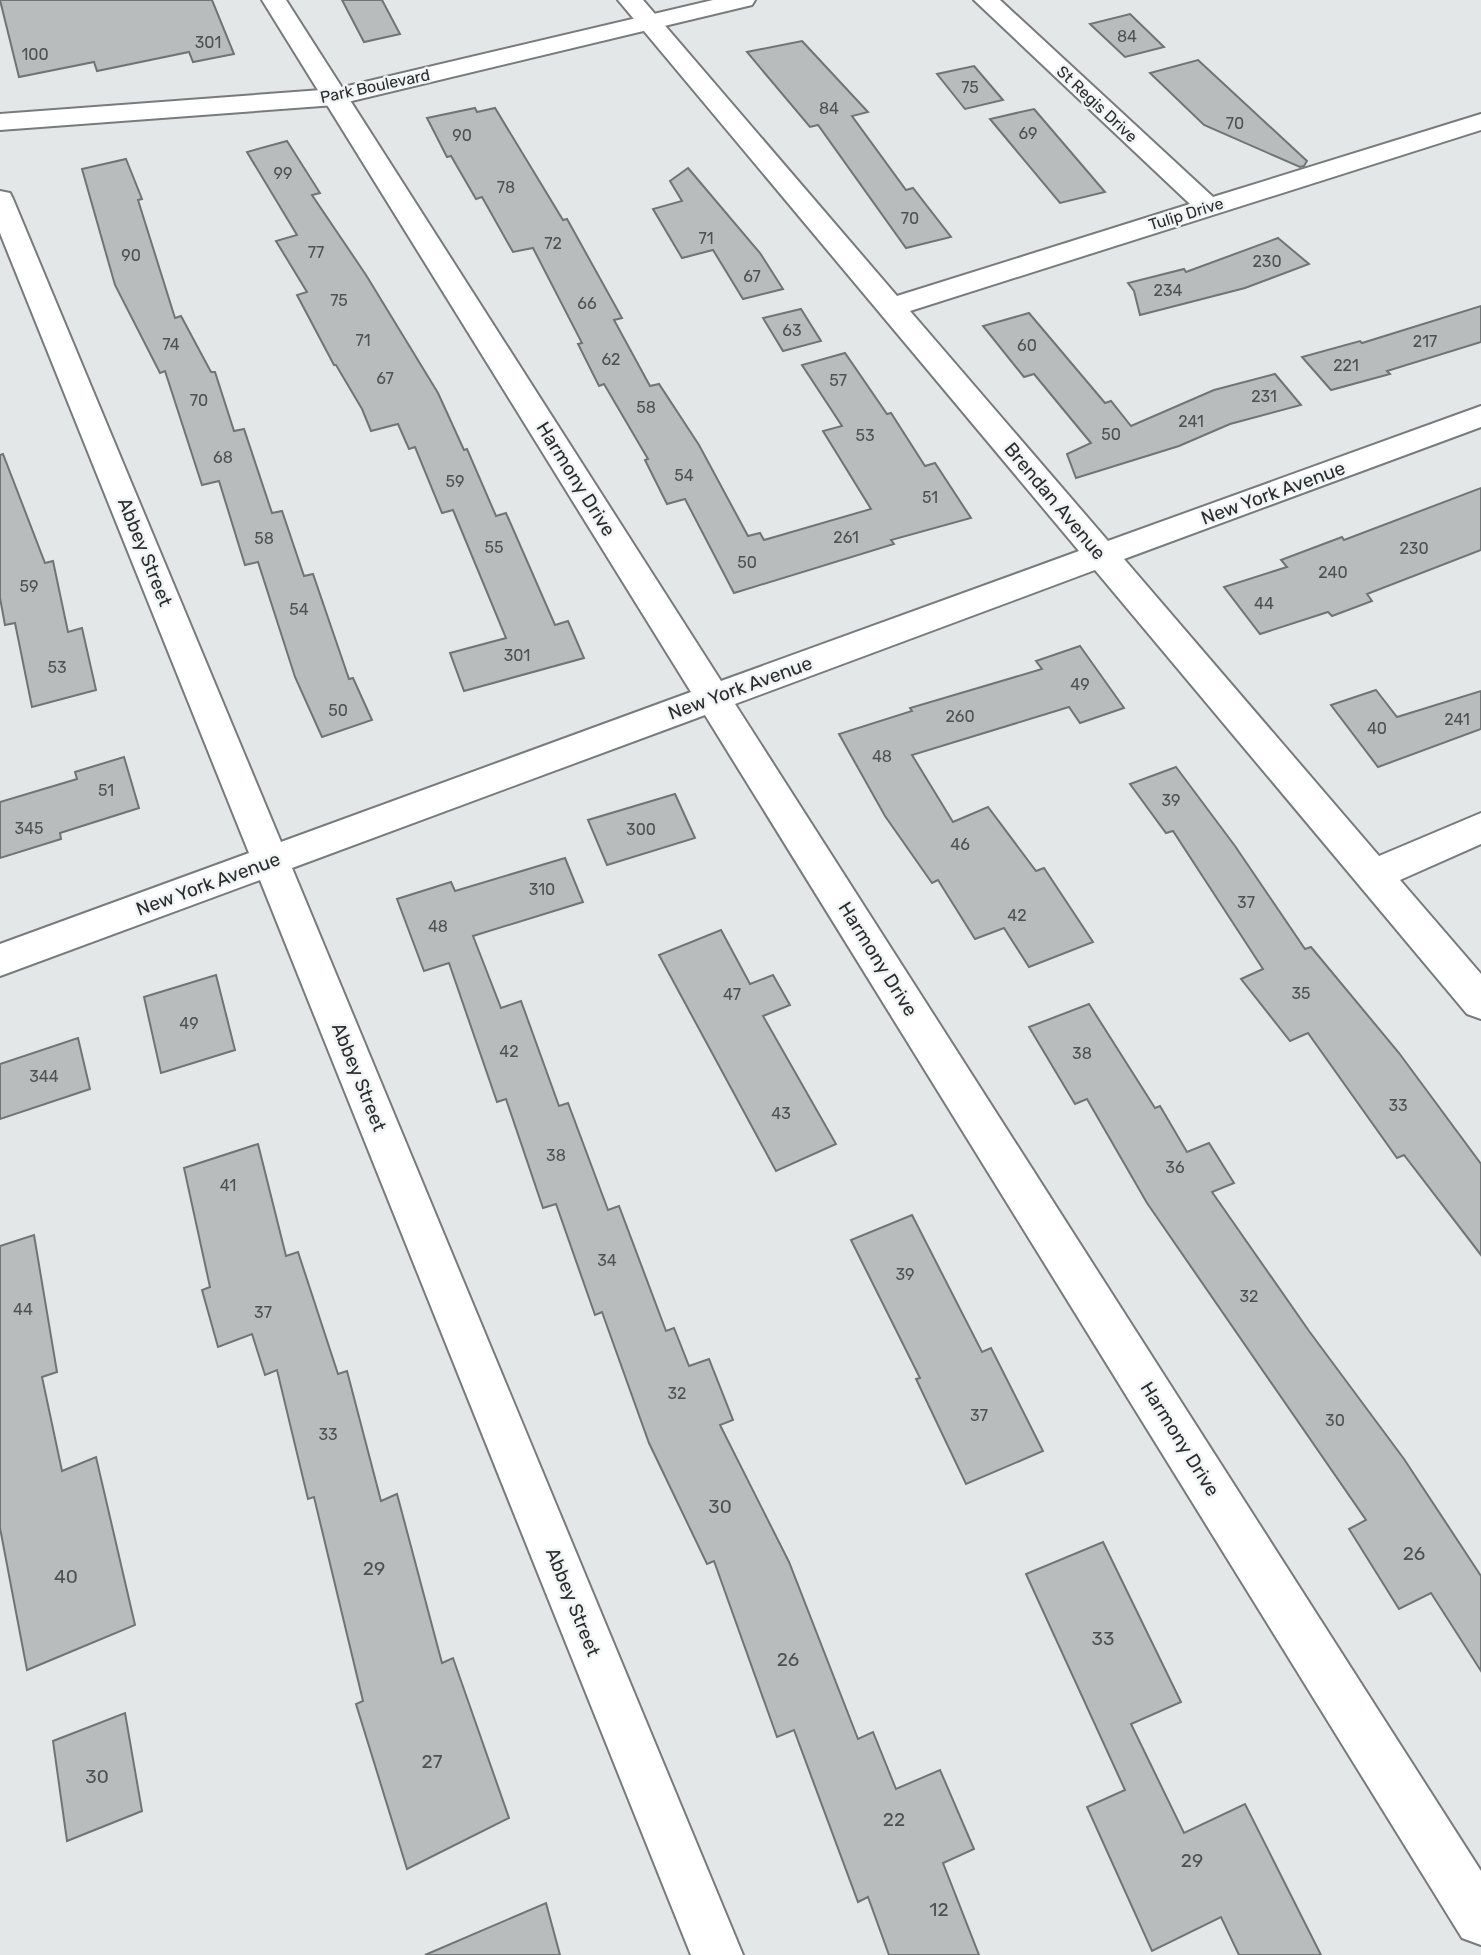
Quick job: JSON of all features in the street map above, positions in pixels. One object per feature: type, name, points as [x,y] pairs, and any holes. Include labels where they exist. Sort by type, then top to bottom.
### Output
[{"type":"street","name":"Harmony Drive","points":[[274,0],[1481,1919]]},
{"type":"street","name":"Park Boulevard","points":[[0,122],[335,97],[640,11],[743,0]]},
{"type":"street","name":"St Regis Drive","points":[[986,0],[1208,207]]},
{"type":"street","name":"Brendan Avenue","points":[[640,11],[1481,1002]]},
{"type":"street","name":"Tulip Drive","points":[[891,307],[1481,122]]},
{"type":"street","name":"Abbey Street","points":[[0,199],[718,1955]]},
{"type":"street","name":"New York Avenue","points":[[0,960],[1481,416]]},
{"type":"street","points":[[1373,875],[1481,828]]},
{"type":"building","points":[[0,0],[212,0],[234,54],[193,62],[189,52],[97,71],[94,62],[19,77]]},
{"type":"building","points":[[342,0],[382,0],[400,34],[364,42]]},
{"type":"building","points":[[1130,14],[1164,47],[1125,57],[1090,24]]},
{"type":"building","points":[[802,41],[868,112],[852,116],[906,190],[913,188],[951,237],[906,248],[818,125],[810,127],[747,52]]},
{"type":"building","points":[[1198,60],[1307,161],[1304,166],[1300,167],[1204,125],[1150,73]]},
{"type":"building","points":[[974,66],[1003,100],[965,109],[937,74]]},
{"type":"building","points":[[475,108],[477,112],[495,108],[563,220],[567,219],[622,318],[614,320],[650,386],[659,384],[699,445],[748,536],[760,533],[764,540],[871,509],[823,431],[842,426],[802,365],[845,353],[887,414],[891,413],[925,466],[935,463],[971,518],[891,540],[894,544],[734,593],[685,499],[667,504],[645,460],[648,459],[604,384],[599,386],[578,344],[582,343],[533,248],[513,252],[482,197],[476,199],[451,156],[447,157],[427,118]]},
{"type":"building","points":[[1034,109],[1105,192],[1060,203],[990,119]]},
{"type":"building","points":[[287,141],[320,193],[312,195],[366,275],[438,393],[464,450],[467,449],[496,516],[506,513],[555,625],[568,621],[584,658],[464,691],[450,653],[506,638],[453,510],[442,513],[415,447],[409,449],[398,424],[371,431],[362,409],[334,365],[297,295],[307,292],[276,241],[297,235],[247,152]]},
{"type":"building","points":[[126,159],[142,199],[138,200],[175,318],[181,316],[211,372],[215,372],[234,431],[244,429],[272,513],[282,511],[304,576],[313,574],[349,679],[353,678],[372,720],[322,737],[295,677],[258,562],[245,565],[219,481],[202,485],[165,371],[160,373],[115,285],[82,169]]},
{"type":"building","points":[[688,168],[760,253],[783,289],[743,299],[713,250],[682,258],[653,209],[682,201],[670,181]]},
{"type":"building","points":[[1278,238],[1309,264],[1245,288],[1140,315],[1134,291],[1128,283],[1184,269],[1186,272]]},
{"type":"building","points":[[1481,306],[1481,342],[1387,371],[1390,374],[1331,390],[1302,357],[1360,341],[1362,343]]},
{"type":"building","points":[[801,309],[821,341],[783,351],[763,318]]},
{"type":"building","points":[[1029,313],[1105,403],[1111,401],[1131,426],[1214,390],[1275,374],[1301,405],[1230,424],[1179,446],[1076,478],[1067,454],[1091,443],[1034,374],[1024,377],[983,326]]},
{"type":"building","points":[[3,454],[45,563],[53,561],[68,632],[82,628],[96,690],[32,707],[15,623],[5,625],[0,598],[0,455]]},
{"type":"building","points":[[1481,488],[1481,550],[1367,594],[1372,601],[1332,616],[1328,612],[1260,634],[1224,587],[1287,567],[1281,560],[1342,537],[1344,540]]},
{"type":"building","points":[[1080,646],[1124,708],[1080,723],[1069,707],[912,755],[953,822],[988,807],[1036,871],[1044,868],[1093,942],[1029,967],[1004,928],[975,939],[938,880],[932,883],[885,816],[839,734],[912,711],[910,708],[1042,669],[1036,661]]},
{"type":"building","points":[[1376,690],[1397,717],[1481,691],[1481,729],[1378,767],[1331,705]]},
{"type":"building","points":[[124,757],[139,808],[60,833],[61,839],[0,858],[0,802],[77,779],[75,772]]},
{"type":"building","points":[[1176,767],[1235,846],[1305,949],[1311,947],[1399,1053],[1481,1164],[1481,1255],[1404,1155],[1397,1158],[1308,1033],[1290,1041],[1241,979],[1263,969],[1173,831],[1166,833],[1130,784]]},
{"type":"building","points":[[675,794],[695,838],[607,865],[588,820]]},
{"type":"building","points":[[565,858],[583,902],[473,936],[501,1008],[521,1001],[559,1106],[568,1103],[608,1210],[619,1206],[666,1331],[674,1328],[689,1366],[709,1359],[733,1420],[720,1425],[789,1562],[858,1739],[873,1732],[896,1789],[940,1770],[974,1849],[943,1863],[979,1955],[889,1955],[868,1897],[858,1902],[794,1730],[777,1737],[714,1561],[707,1564],[649,1443],[602,1312],[595,1315],[556,1204],[543,1208],[506,1099],[497,1102],[449,963],[424,971],[397,899],[451,882],[455,891]]},
{"type":"building","points":[[721,930],[750,984],[773,975],[790,1005],[763,1016],[836,1144],[776,1171],[659,955]]},
{"type":"building","points":[[216,975],[235,1050],[161,1073],[144,997]]},
{"type":"building","points":[[1089,1004],[1155,1108],[1160,1106],[1187,1152],[1209,1143],[1234,1183],[1212,1192],[1309,1331],[1404,1459],[1481,1576],[1481,1671],[1431,1593],[1399,1609],[1349,1529],[1366,1520],[1147,1203],[1087,1099],[1075,1104],[1029,1027]]},
{"type":"building","points":[[78,1038],[90,1089],[0,1119],[0,1064]]},
{"type":"building","points":[[258,1144],[286,1256],[298,1252],[338,1374],[347,1371],[381,1501],[397,1494],[442,1663],[453,1658],[509,1818],[407,1869],[356,1704],[363,1701],[314,1497],[308,1499],[277,1370],[265,1375],[252,1334],[218,1347],[202,1290],[210,1287],[184,1168]]},
{"type":"building","points":[[912,1215],[982,1352],[991,1348],[1043,1451],[966,1484],[916,1379],[920,1378],[851,1240]]},
{"type":"building","points":[[34,1235],[57,1372],[42,1377],[62,1471],[96,1457],[135,1625],[27,1670],[0,1528],[0,1246]]},
{"type":"building","points":[[1103,1542],[1181,1702],[1131,1724],[1184,1833],[1245,1804],[1321,1955],[1239,1955],[1221,1917],[1152,1951],[1087,1807],[1125,1790],[1026,1574]]},
{"type":"building","points":[[125,1713],[142,1811],[67,1841],[53,1741]]},
{"type":"building","points":[[546,1903],[560,1955],[425,1955]]}]
